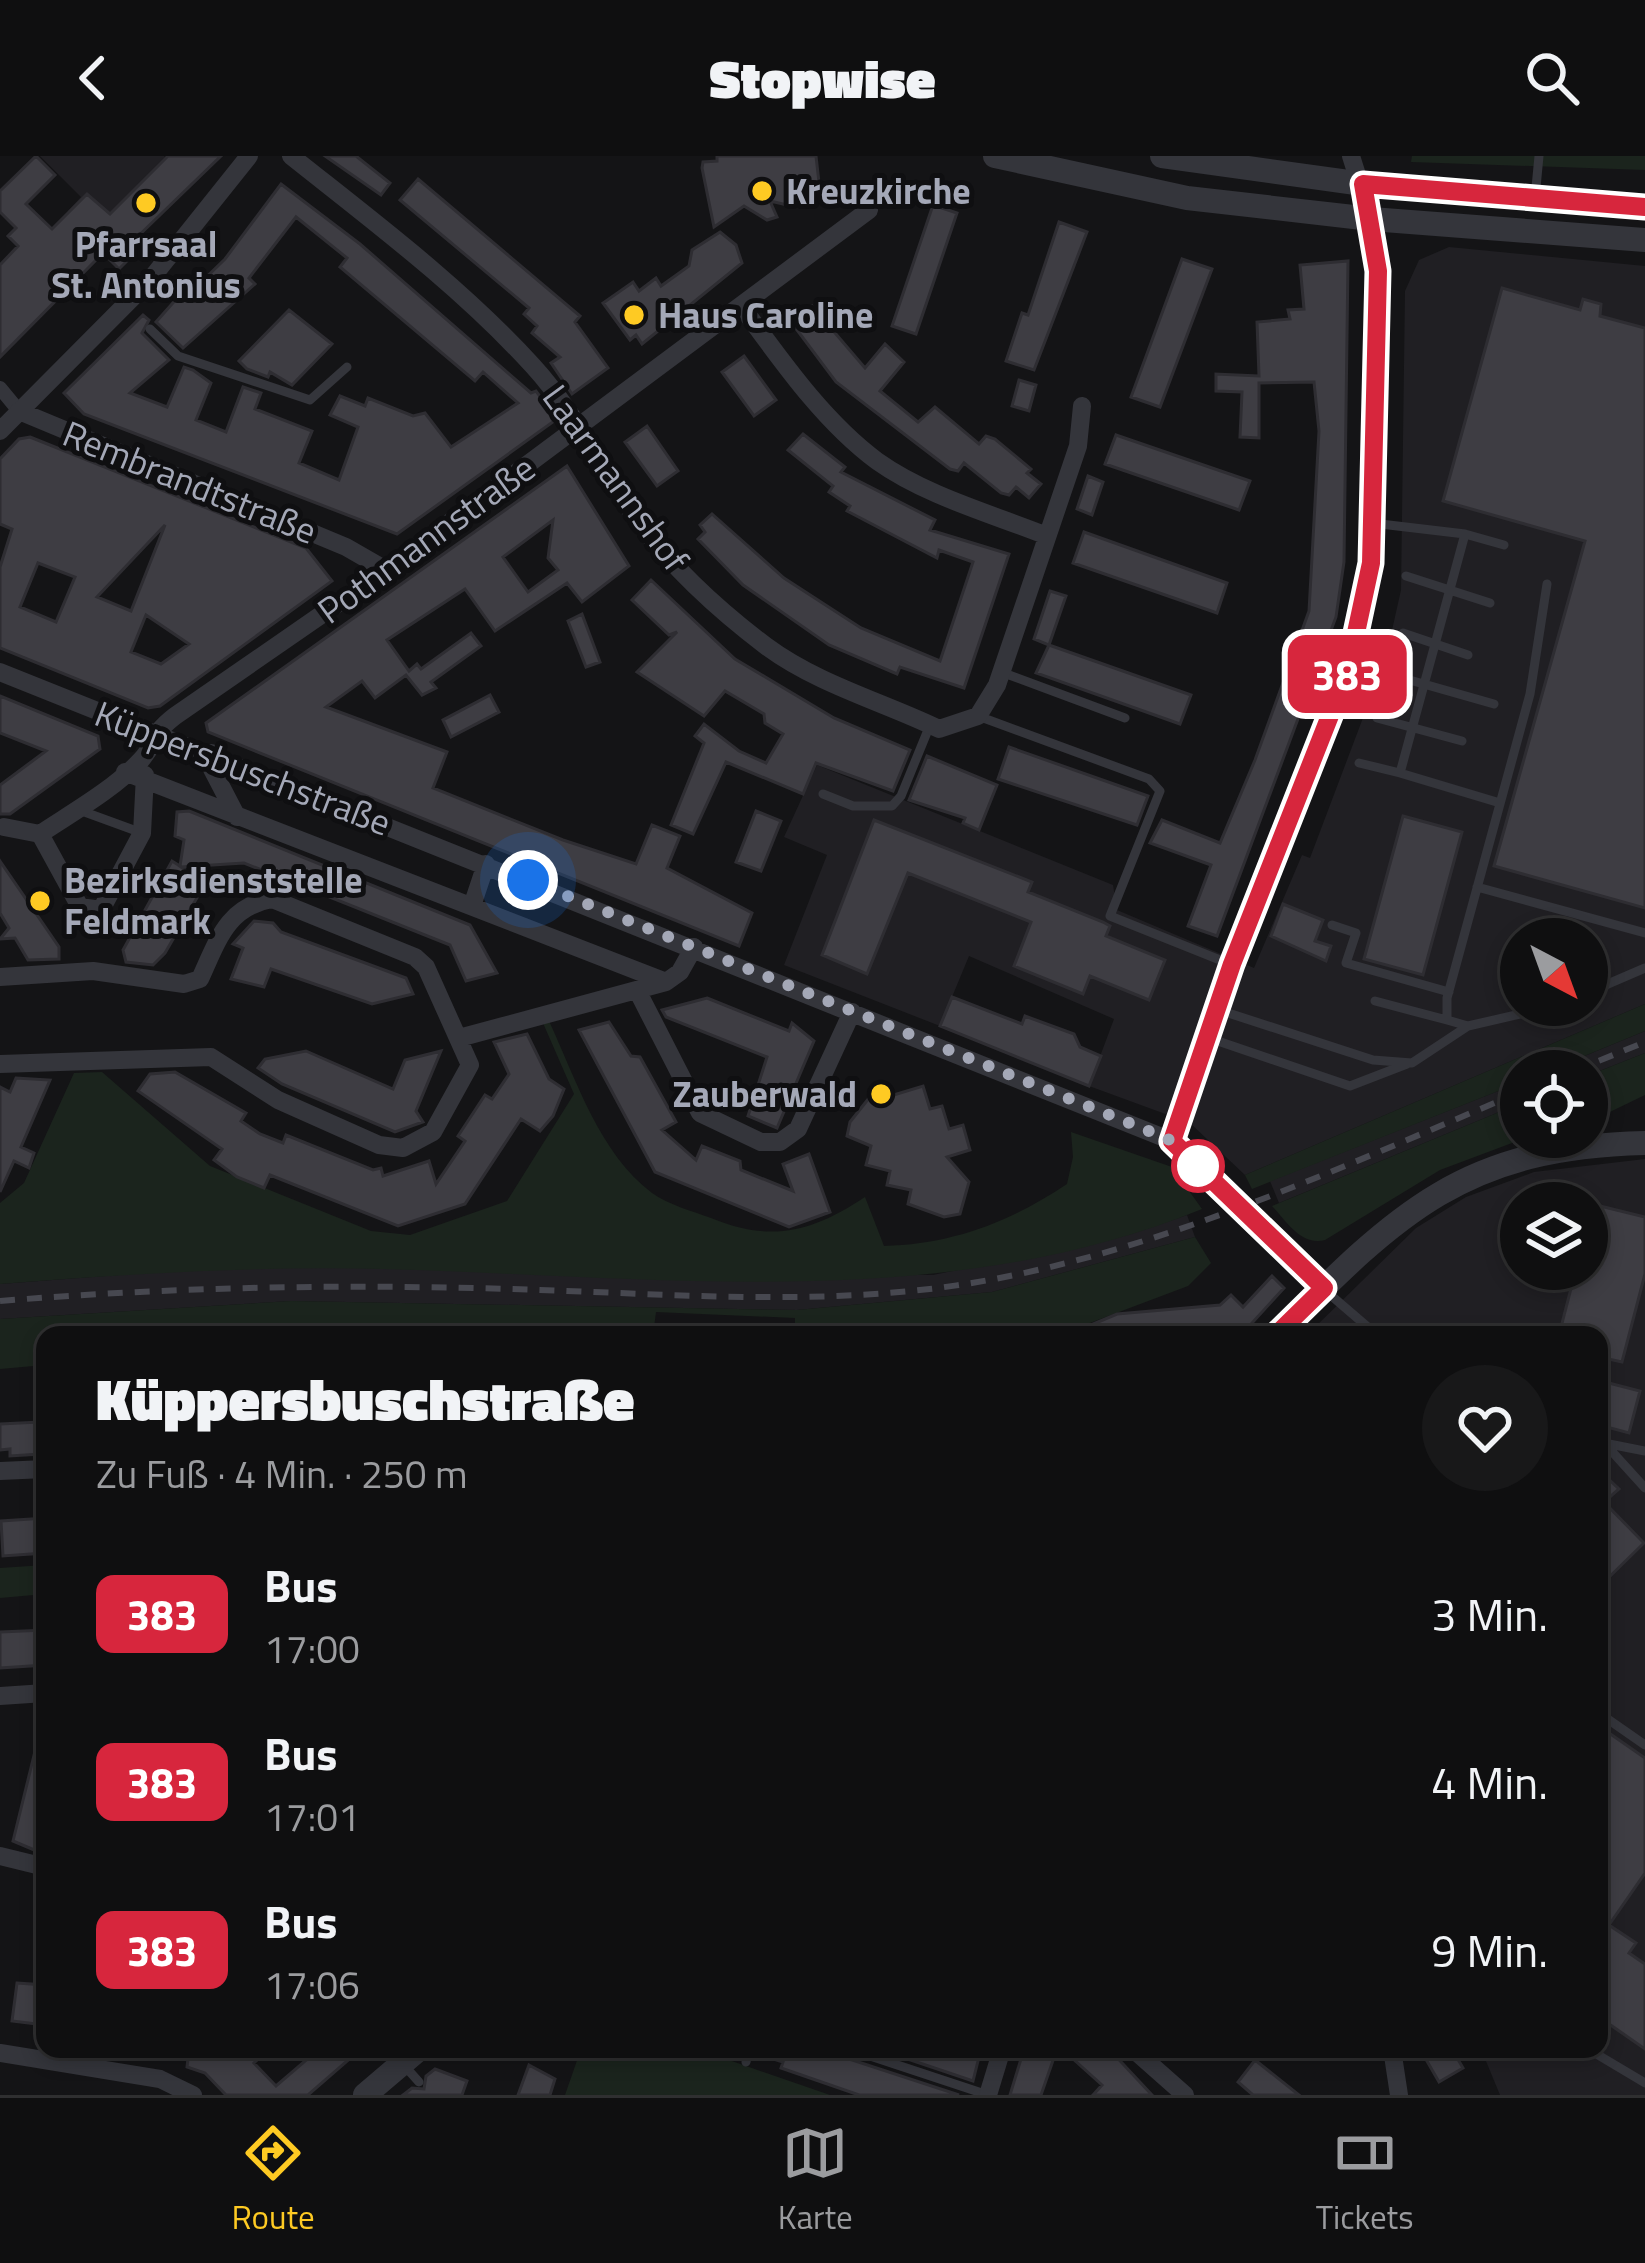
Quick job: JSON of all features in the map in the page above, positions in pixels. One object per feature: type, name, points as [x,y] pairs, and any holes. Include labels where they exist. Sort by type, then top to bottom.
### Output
[{"type":"street","points":[[0,431],[133,311],[249,156]]},
{"type":"street","name":"Laarmannshof","points":[[291,156],[471,305],[535,368],[580,427],[642,525],[701,591],[769,648],[831,682],[930,725]]},
{"type":"street","points":[[995,156],[1187,198],[1371,219],[1645,240]]},
{"type":"street","points":[[1162,156],[1363,184],[1645,208]]},
{"type":"street","points":[[1172,1141],[1232,964],[1348,670],[1371,563],[1378,271],[1363,184],[1351,156]]},
{"type":"street","name":"Pothmannstraße","points":[[153,733],[386,570],[869,210]]},
{"type":"street","points":[[742,308],[789,370],[877,460],[921,485],[1047,536]]},
{"type":"street","name":"Rembrandtstraße","points":[[0,388],[19,411],[346,547],[386,570]]},
{"type":"street","points":[[930,725],[939,729],[978,716],[1001,672],[1078,446],[1082,406]]},
{"type":"street","name":"Küppersbuschstraße","points":[[0,672],[1172,1141],[1324,1288]]},
{"type":"street","points":[[40,834],[80,907],[101,910],[142,832],[144,758],[153,733]]},
{"type":"street","points":[[211,753],[212,769],[237,817]]},
{"type":"street","points":[[4,827],[40,834],[144,758]]},
{"type":"street","name":"Küppersbuschstraße","points":[[124,772],[666,982]]},
{"type":"street","points":[[472,906],[486,864]]},
{"type":"street","points":[[0,977],[92,971],[184,984],[200,979],[228,919],[250,903],[272,899],[415,957],[427,967],[459,1038],[469,1074],[433,1132],[403,1148],[379,1145],[278,1100],[211,1057],[140,1064],[0,1064]]},
{"type":"street","points":[[459,1038],[666,982],[680,972],[694,947]]},
{"type":"street","points":[[637,990],[700,1113],[761,1142],[780,1142],[798,1129],[852,1012]]},
{"type":"street","points":[[1285,1326],[1401,1215],[1469,1175],[1512,1159],[1584,1146],[1645,1143]]},
{"type":"street","points":[[0,1471],[36,1469]]},
{"type":"street","points":[[0,1696],[36,1694]]},
{"type":"street","points":[[0,1856],[36,1865]]},
{"type":"street","points":[[0,2053],[160,2079],[193,2095]]},
{"type":"street","points":[[988,2095],[999,2058]]},
{"type":"street","points":[[1143,2058],[1185,2095]]},
{"type":"street","points":[[1393,2058],[1399,2095]]},
{"type":"street","points":[[365,2095],[413,2065]]},
{"type":"lane","points":[[1535,199],[1539,156]]},
{"type":"lane","points":[[151,328],[178,356],[310,400],[346,367]]},
{"type":"lane","points":[[1372,523],[1465,534],[1504,544]]},
{"type":"lane","points":[[1400,773],[1465,534]]},
{"type":"lane","points":[[1406,576],[1490,603]]},
{"type":"lane","points":[[1447,1020],[1449,992],[1530,694],[1547,584]]},
{"type":"lane","points":[[1403,633],[1468,655]]},
{"type":"lane","points":[[1001,672],[1124,718]]},
{"type":"lane","points":[[1392,675],[1494,704]]},
{"type":"lane","points":[[978,716],[1150,779],[1160,791],[1156,811],[1110,916],[1232,964]]},
{"type":"lane","points":[[1377,718],[1462,740]]},
{"type":"lane","points":[[823,794],[854,806],[892,806],[902,796],[930,725]]},
{"type":"lane","points":[[1360,763],[1500,803]]},
{"type":"lane","points":[[76,809],[142,832]]},
{"type":"lane","points":[[1478,887],[1645,933]]},
{"type":"lane","points":[[1332,925],[1356,933],[1346,962],[1449,992]]},
{"type":"lane","points":[[631,967],[637,990]]},
{"type":"lane","points":[[1608,984],[1645,968]]},
{"type":"lane","points":[[1375,1001],[1468,1026]]},
{"type":"lane","points":[[1219,1010],[1373,1060],[1412,1063]]},
{"type":"lane","points":[[1209,1037],[1350,1086],[1412,1063],[1468,1026],[1500,1019]]},
{"type":"lane","points":[[1324,1288],[1367,1326]]},
{"type":"lane","points":[[1608,1445],[1645,1451]]},
{"type":"lane","points":[[1608,1450],[1645,1488]]},
{"type":"lane","points":[[1608,1719],[1645,1745]]},
{"type":"lane","points":[[746,2062],[747,2058]]},
{"type":"lane","points":[[876,2058],[988,2095]]},
{"type":"lane","points":[[1603,2058],[1645,2083]]},
{"type":"shaded area","points":[[40,156],[165,157],[104,220],[98,241],[68,211],[81,197]]},
{"type":"shaded area","points":[[1412,156],[1645,156],[1645,170],[1411,162]]},
{"type":"shaded area","points":[[1449,247],[1645,266],[1645,1004],[1608,1020],[1608,918],[1500,918],[1500,1026],[1594,1026],[1537,1050],[1500,1050],[1500,1066],[1245,1175],[1190,1123],[1089,1086],[1114,1019],[969,956],[940,1026],[784,965],[827,855],[784,837],[817,765],[1113,885],[1117,910],[1254,968],[1302,855],[1310,858],[1386,657],[1401,590],[1405,291],[1419,260]]},
{"type":"shaded area","points":[[1645,1004],[1645,1031],[1599,1050],[1537,1050],[1594,1026],[1608,1026],[1608,1020]]},
{"type":"shaded area","points":[[549,1021],[591,1114],[633,1177],[666,1201],[733,1226],[791,1230],[827,1219],[865,1197],[884,1246],[957,1236],[1002,1220],[1067,1184],[1073,1157],[1071,1132],[1172,1167],[1202,1209],[1104,1242],[1003,1264],[901,1276],[693,1281],[286,1269],[0,1284],[0,1203],[24,1183],[74,1073],[102,1072],[210,1166],[371,1231],[410,1235],[507,1201],[574,1094],[543,1023]]},
{"type":"shaded area","points":[[1645,1031],[1645,1053],[1608,1068],[1608,1050],[1599,1050]]},
{"type":"shaded area","points":[[1645,1053],[1645,1095],[1608,1113],[1608,1068]]},
{"type":"shaded area","points":[[1500,1066],[1500,1090],[1252,1189],[1245,1175]]},
{"type":"shaded area","points":[[1500,1090],[1500,1112],[1279,1203],[1270,1181]]},
{"type":"shaded area","points":[[1500,1112],[1500,1148],[1440,1170],[1325,1240],[1302,1236],[1272,1206]]},
{"type":"shaded area","points":[[1645,1159],[1645,2095],[1500,2095],[1485,2058],[1608,2058],[1608,1326],[1316,1326],[1416,1228],[1466,1197],[1500,1184],[1500,1290],[1608,1290],[1608,1182],[1507,1182],[1534,1172]]},
{"type":"shaded area","points":[[1187,1215],[1195,1237],[992,1292],[797,1310],[291,1301],[0,1319],[0,1284],[170,1271],[278,1267],[933,1275],[1131,1234]]},
{"type":"shaded area","points":[[1195,1237],[1211,1263],[1188,1286],[1082,1326],[795,1326],[795,1318],[656,1312],[654,1326],[36,1326],[36,1366],[0,1369],[0,1319],[291,1301],[797,1310],[992,1292]]},
{"type":"shaded area","points":[[669,1324],[793,1324],[793,1326]]},
{"type":"shaded area","points":[[36,1566],[36,1595],[0,1598],[0,1568]]},
{"type":"shaded area","points":[[578,2058],[723,2058],[830,2095],[565,2095]]},
{"type":"building","points":[[36,156],[55,175],[26,204],[52,229],[87,194],[110,214],[168,156],[221,156],[129,245],[136,252],[119,269],[103,253],[0,357],[0,265],[18,246],[8,236],[16,228],[0,212],[0,191]]},
{"type":"building","points":[[325,156],[356,156],[390,183],[381,195]]},
{"type":"building","name":"Kreuzkirche","points":[[717,156],[816,156],[820,191],[787,205],[770,201],[777,217],[767,220],[744,206],[714,227],[702,168],[703,162],[717,161]]},
{"type":"building","points":[[418,179],[580,316],[575,322],[608,368],[572,394],[551,363],[560,357],[532,333],[537,326],[524,314],[529,308],[400,200]]},
{"type":"building","points":[[281,184],[360,244],[531,393],[536,391],[557,419],[397,534],[84,414],[64,393],[143,315],[149,320],[142,333],[169,360],[130,393],[167,407],[184,367],[193,370],[211,383],[196,420],[226,432],[243,387],[261,393],[255,409],[312,431],[299,463],[339,480],[358,427],[330,415],[340,396],[365,406],[368,398],[413,416],[425,413],[451,447],[518,403],[483,372],[475,381],[340,267],[347,258],[296,217],[249,278],[255,284],[183,348],[156,322],[187,287],[192,291],[225,259]]},
{"type":"building","points":[[933,205],[957,213],[916,334],[892,326]]},
{"type":"building","points":[[1059,222],[1087,232],[1034,370],[1006,361],[1022,313],[1028,315]]},
{"type":"building","points":[[720,232],[736,245],[742,263],[642,344],[636,335],[630,340],[603,303],[633,282],[639,291],[656,278],[661,286],[689,266],[692,250]]},
{"type":"building","points":[[1182,259],[1212,269],[1160,407],[1131,397]]},
{"type":"building","points":[[1348,261],[1344,562],[1336,617],[1217,936],[1188,926],[1211,865],[1150,843],[1162,820],[1220,843],[1255,760],[1309,611],[1319,431],[1314,382],[1259,383],[1259,438],[1240,437],[1242,392],[1216,391],[1216,374],[1259,376],[1257,322],[1290,319],[1288,310],[1304,309],[1300,265]]},
{"type":"building","points":[[1502,288],[1580,310],[1583,299],[1601,304],[1600,316],[1645,328],[1645,908],[1494,866],[1585,541],[1443,501]]},
{"type":"building","points":[[812,306],[865,368],[885,344],[904,362],[880,391],[918,422],[935,407],[979,444],[986,436],[995,439],[1031,469],[1027,473],[1041,484],[1029,498],[1016,487],[1009,495],[964,463],[958,471],[950,469],[836,382],[791,322]]},
{"type":"building","points":[[289,310],[332,344],[292,385],[270,372],[268,377],[247,369],[239,361]]},
{"type":"building","points":[[744,356],[776,400],[754,416],[722,372]]},
{"type":"building","points":[[1019,380],[1036,385],[1029,411],[1012,406]]},
{"type":"building","points":[[647,426],[678,471],[657,486],[625,442]]},
{"type":"building","points":[[803,434],[845,467],[841,472],[935,520],[930,530],[1009,554],[964,688],[900,667],[897,674],[829,645],[743,585],[698,539],[705,532],[700,525],[712,514],[784,578],[861,628],[940,661],[973,562],[939,550],[937,558],[847,511],[850,506],[829,492],[833,486],[788,450]]},
{"type":"building","points":[[1116,435],[1250,481],[1239,510],[1105,464]]},
{"type":"building","points":[[30,437],[306,548],[332,581],[160,706],[148,708],[0,648],[0,567],[12,529],[0,524],[0,459],[19,439]],"holes":[[[165,525],[131,611],[97,597]],[[38,563],[75,577],[56,622],[20,607]],[[146,615],[189,644],[161,664],[131,652]]]},
{"type":"building","points":[[567,466],[629,566],[582,602],[567,583],[495,631],[465,589],[387,640],[409,671],[417,664],[421,669],[471,633],[481,646],[431,682],[436,688],[422,695],[406,675],[375,698],[362,681],[326,707],[447,752],[433,788],[563,840],[636,864],[652,825],[680,836],[667,868],[752,913],[739,946],[208,732],[206,723]],"holes":[[[553,520],[548,558],[558,570],[528,592],[503,557]]]},
{"type":"building","points":[[1088,476],[1103,482],[1092,515],[1077,509]]},
{"type":"building","points":[[1084,532],[1227,583],[1217,613],[1073,563]]},
{"type":"building","points":[[651,580],[735,659],[834,718],[910,750],[893,791],[816,763],[803,794],[726,762],[693,834],[671,825],[704,743],[695,736],[704,724],[739,751],[766,763],[783,734],[765,723],[764,714],[725,691],[704,716],[637,672],[677,632],[669,635],[632,600]]},
{"type":"building","points":[[1050,591],[1066,596],[1049,645],[1034,639]]},
{"type":"building","points":[[582,614],[600,662],[586,667],[568,621]]},
{"type":"building","points":[[1049,645],[1191,695],[1180,724],[1036,673]]},
{"type":"building","points":[[490,695],[499,712],[451,737],[443,720]]},
{"type":"building","points":[[0,696],[98,736],[100,749],[10,814],[0,814],[0,785],[46,751],[0,733]]},
{"type":"building","points":[[1009,747],[1148,796],[1137,825],[998,779]]},
{"type":"building","points":[[927,756],[997,785],[979,830],[963,823],[965,818],[909,800]]},
{"type":"building","points":[[189,811],[470,925],[497,973],[466,981],[450,945],[244,863],[181,867],[205,884],[165,953],[153,965],[126,962],[123,950],[172,861],[180,866],[184,840],[175,836],[177,812]]},
{"type":"building","points":[[756,811],[781,821],[761,871],[736,862]]},
{"type":"building","points":[[1403,816],[1462,832],[1423,975],[1364,959]]},
{"type":"building","points":[[874,820],[1032,882],[1028,892],[1103,922],[1110,926],[1106,936],[1165,960],[1149,1000],[1090,976],[1083,994],[1014,966],[1031,922],[908,873],[867,974],[822,955]]},
{"type":"building","points":[[0,861],[59,947],[59,959],[28,960],[15,938],[0,939],[9,928],[0,913]]},
{"type":"building","points":[[1283,904],[1323,920],[1315,941],[1331,946],[1326,961],[1271,936]]},
{"type":"building","points":[[254,921],[273,923],[281,932],[406,978],[413,994],[372,1004],[271,969],[264,987],[231,979],[243,948],[233,944]]},
{"type":"building","points":[[952,997],[1022,1024],[1025,1016],[1074,1034],[1080,1047],[1101,1056],[1089,1086],[940,1026]]},
{"type":"building","points":[[707,998],[789,1031],[792,1023],[814,1041],[777,1128],[748,1116],[767,1057],[666,1017],[662,1010]]},
{"type":"building","points":[[609,1022],[631,1056],[640,1057],[676,1122],[662,1130],[696,1160],[702,1146],[740,1161],[741,1170],[793,1191],[783,1164],[809,1154],[830,1212],[789,1227],[655,1172],[579,1030]]},
{"type":"building","points":[[527,1034],[549,1079],[564,1089],[553,1116],[540,1131],[521,1119],[465,1204],[398,1226],[270,1175],[264,1188],[237,1177],[214,1160],[222,1149],[138,1091],[150,1074],[175,1072],[246,1113],[241,1121],[260,1134],[283,1143],[286,1135],[373,1170],[381,1168],[383,1176],[429,1161],[436,1184],[465,1141],[458,1136],[485,1095],[492,1099],[509,1074],[494,1042]]},
{"type":"building","points":[[306,1051],[393,1089],[405,1060],[441,1051],[416,1111],[423,1122],[395,1132],[282,1084],[258,1068],[265,1059]]},
{"type":"building","points":[[16,1078],[50,1080],[21,1147],[34,1153],[29,1168],[14,1161],[0,1192],[0,1087],[10,1092]]},
{"type":"building","points":[[923,1086],[930,1109],[942,1106],[949,1129],[963,1125],[970,1150],[947,1157],[969,1182],[960,1214],[944,1217],[908,1204],[911,1190],[887,1185],[890,1171],[866,1165],[871,1146],[847,1136],[850,1122],[877,1088],[887,1097]]},
{"type":"building","points":[[1608,1208],[1645,1217],[1645,1274],[1622,1362],[1608,1359],[1608,1326],[1561,1326],[1571,1290],[1608,1290]]},
{"type":"building","points":[[1272,1276],[1284,1288],[1249,1326],[1088,1326],[1117,1314],[1220,1305],[1231,1295],[1243,1307]]},
{"type":"building","points":[[1608,1383],[1640,1391],[1629,1433],[1608,1427]]},
{"type":"building","points":[[36,1422],[36,1454],[10,1456],[10,1449],[0,1450],[0,1424]]},
{"type":"building","points":[[1608,1479],[1619,1489],[1608,1499]]},
{"type":"building","points":[[1608,1506],[1644,1543],[1608,1578]]},
{"type":"building","points":[[36,1519],[36,1554],[3,1556],[1,1521]]},
{"type":"building","points":[[36,1630],[36,1666],[0,1668],[0,1632]]},
{"type":"building","points":[[1608,1732],[1645,1758],[1645,1873],[1609,1925],[1636,1943],[1629,1953],[1645,1964],[1645,2049],[1608,2023]]},
{"type":"building","points":[[36,1747],[36,1851],[13,1841]]},
{"type":"building","points":[[17,1983],[36,1984],[36,2024],[12,2021]]},
{"type":"building","points":[[188,2058],[259,2058],[254,2063],[276,2086],[309,2058],[351,2058],[308,2095],[226,2095],[205,2073],[187,2067]]},
{"type":"building","points":[[770,2058],[846,2058],[959,2095],[859,2095],[781,2068],[783,2062]]},
{"type":"building","points":[[905,2058],[979,2058],[973,2081]]},
{"type":"building","points":[[1021,2058],[1054,2058],[1041,2095],[1010,2095]]},
{"type":"building","points":[[1072,2058],[1117,2058],[1152,2095],[1093,2095],[1102,2085]]},
{"type":"building","points":[[1425,2058],[1457,2058],[1463,2068],[1439,2082]]},
{"type":"building","points":[[1255,2060],[1299,2095],[1253,2095],[1238,2082]]},
{"type":"building","points":[[529,2065],[555,2079],[550,2095],[518,2095]]},
{"type":"building","points":[[435,2069],[467,2081],[462,2095],[403,2095],[412,2088],[424,2089],[426,2076]]},
{"type":"railway","points":[[1608,1057],[1645,1042]]},
{"type":"railway","points":[[0,1301],[318,1287],[799,1297],[915,1291],[1043,1269],[1183,1228],[1500,1101]]},
{"type":"bus line","name":"383","points":[[1285,1326],[1324,1288],[1172,1141],[1232,964],[1348,670],[1371,563],[1378,271],[1363,184],[1645,207]]},
{"type":"place","name":"Kreuzkirche","points":[[762,191]]},
{"type":"place","name":"Pfarrsaal St. Antonius","points":[[146,203]]},
{"type":"place","name":"Haus Caroline","points":[[634,315]]},
{"type":"place","name":"Bezirksdienststelle Feldmark","points":[[40,901]]},
{"type":"place","name":"Zauberwald","points":[[881,1094]]},
{"type":"route","points":[[528,880],[1172,1141],[1202,1169],[1198,1166]]}]
